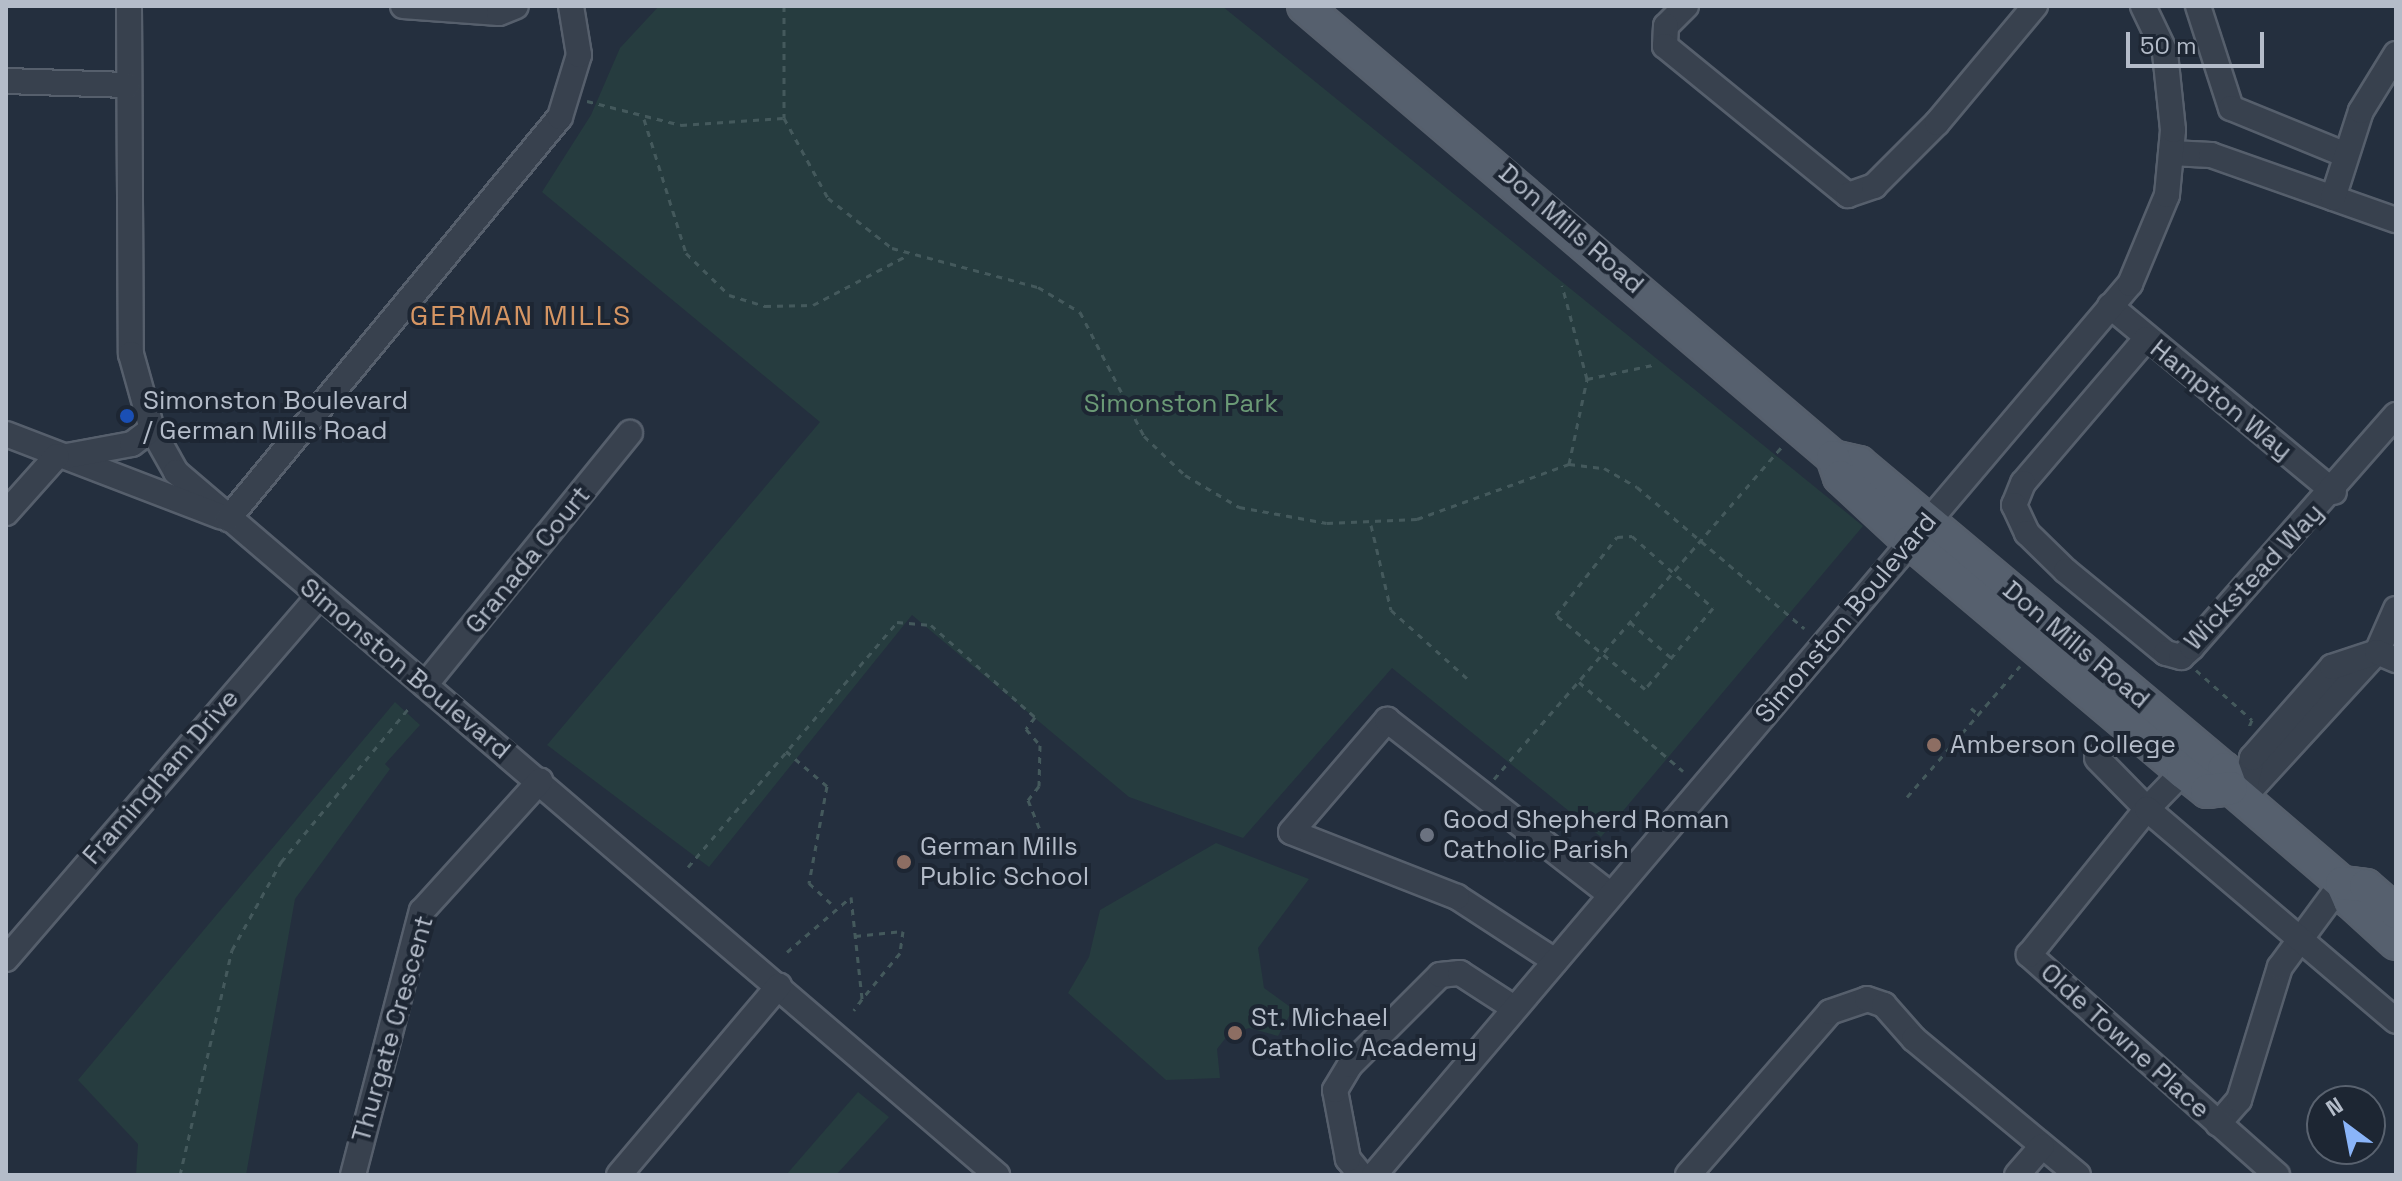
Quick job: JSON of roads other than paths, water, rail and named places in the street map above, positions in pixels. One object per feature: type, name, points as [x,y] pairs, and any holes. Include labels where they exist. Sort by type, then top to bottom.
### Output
[{"type":"main road","name":"Don Mills Road","points":[[1304,6],[1800,427],[1833,457],[1840,477],[1918,532],[2224,769],[2237,793],[2342,883],[2350,901],[2396,943]]},
{"type":"main road","name":"Don Mills Road","points":[[1918,532],[2183,772],[2207,791],[2237,793]]},
{"type":"main road","name":"Don Mills Road","points":[[2342,883],[2366,886],[2396,912]]},
{"type":"street","name":"Simonston Boulevard","points":[[129,6],[128,85],[135,212],[131,354],[152,429],[176,472],[318,598],[540,781],[996,1175]]},
{"type":"street","points":[[403,6],[499,13],[516,6]]},
{"type":"street","points":[[6,434],[228,519],[508,187],[572,95],[580,43],[571,6]]},
{"type":"street","points":[[1686,6],[1666,26],[1665,46],[1848,195],[1874,186],[1937,123],[2035,6]]},
{"type":"street","name":"Simonston Boulevard","points":[[1374,1175],[2110,306],[2150,247],[2171,153],[2174,96],[2165,52],[2143,6]]},
{"type":"street","points":[[2198,6],[2231,108],[2346,155]]},
{"type":"street","points":[[2333,198],[2371,89],[2396,54]]},
{"type":"street","points":[[6,81],[128,85]]},
{"type":"street","points":[[2171,153],[2211,155],[2396,220]]},
{"type":"street","name":"Hampton Way","points":[[2110,306],[2334,492]]},
{"type":"street","name":"Wickstead Way","points":[[2146,339],[2023,483],[2014,505],[2027,533],[2066,571],[2166,653],[2181,657],[2334,492],[2396,415]]},
{"type":"street","points":[[6,513],[57,456],[99,454],[152,429]]},
{"type":"street","name":"Granada Court","points":[[425,685],[630,433]]},
{"type":"street","name":"Framingham Drive","points":[[6,959],[318,598]]},
{"type":"street","points":[[2237,793],[2252,758],[2332,667],[2386,656],[2396,609]]},
{"type":"street","points":[[1555,961],[1457,897],[1291,832],[1387,720],[1483,791],[1610,894]]},
{"type":"street","points":[[2097,758],[2147,809],[2396,1021]]},
{"type":"street","name":"Olde Towne Place","points":[[2183,772],[2147,809],[2029,955],[2277,1175]]},
{"type":"street","name":"Thurgate Crescent","points":[[353,1175],[422,911],[540,781]]},
{"type":"street","name":"Olde Towne Place","points":[[2218,1124],[2239,1100],[2264,1010],[2297,937],[2342,883]]},
{"type":"street","points":[[1361,1175],[1348,1159],[1335,1090],[1350,1065],[1440,975],[1460,973],[1514,1008]]},
{"type":"street","points":[[619,1175],[779,986]]},
{"type":"street","points":[[1688,1175],[1830,1012],[1851,999],[1884,1005],[2078,1175]]},
{"type":"street","points":[[2017,1175],[2042,1146]]},
{"type":"place","name":"Simonston Boulevard / German Mills Road","points":[[127,416]]},
{"type":"place","name":"Amberson College","points":[[1934,745]]},
{"type":"place","name":"Good Shepherd Roman Catholic Parish","points":[[1427,835]]},
{"type":"place","name":"German Mills Public School","points":[[904,862]]},
{"type":"place","name":"St. Michael Catholic Academy","points":[[1235,1033]]},
{"type":"district","name":"GERMAN MILLS","points":[[521,315]]},
{"type":"park label","name":"Simonston Park","points":[[1181,404]]}]
